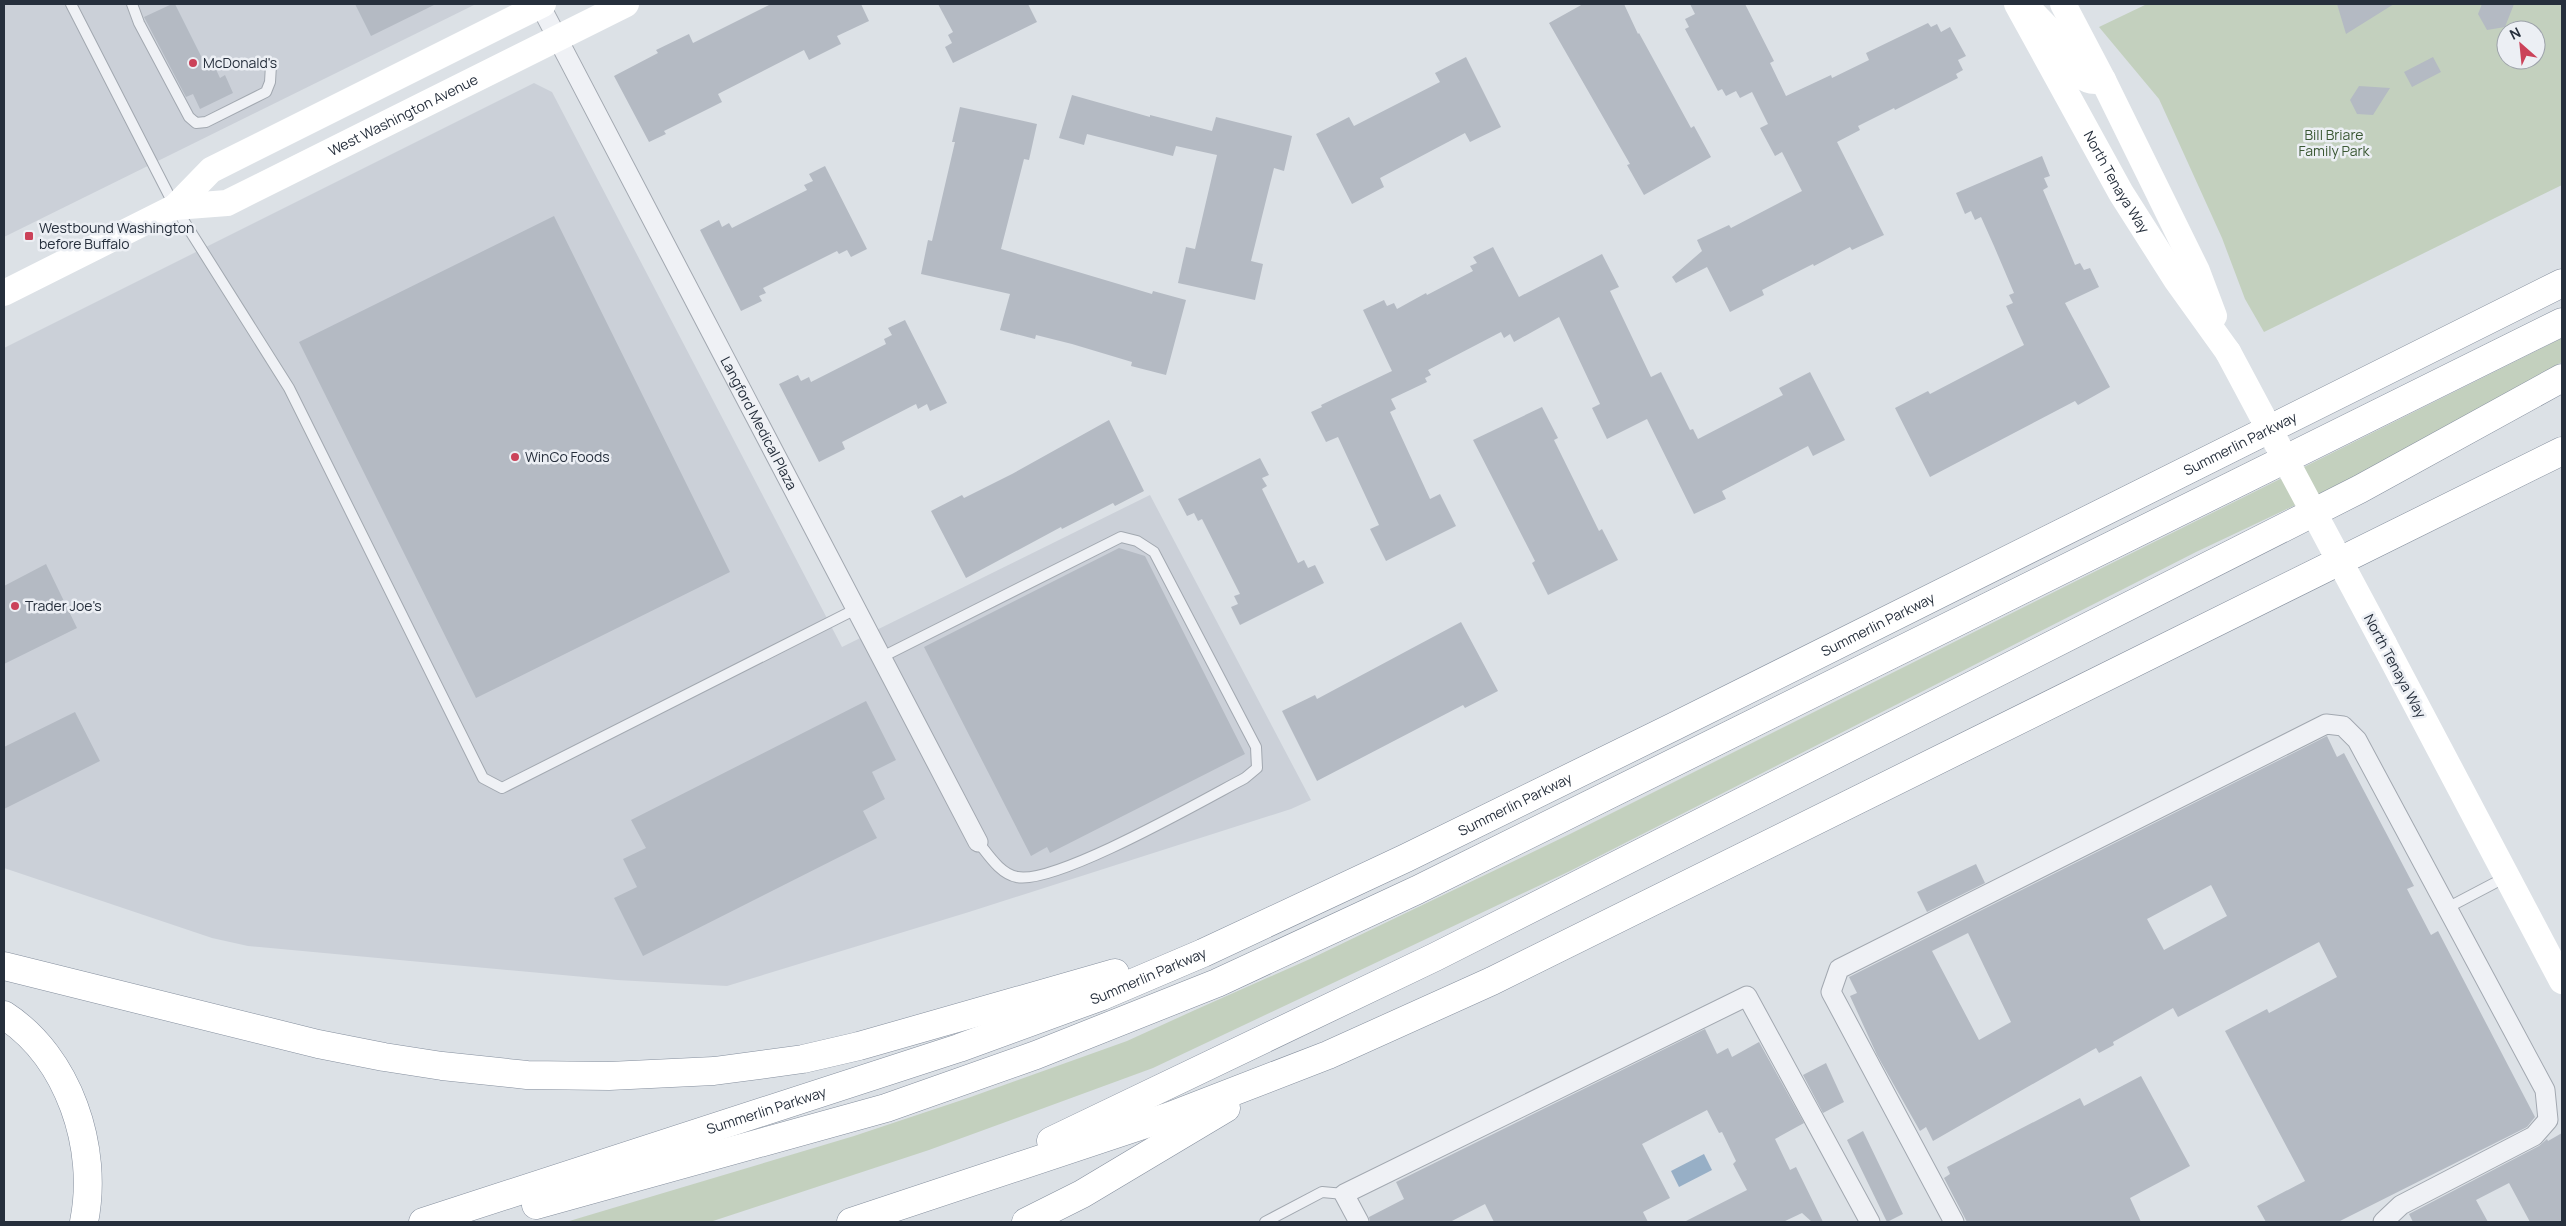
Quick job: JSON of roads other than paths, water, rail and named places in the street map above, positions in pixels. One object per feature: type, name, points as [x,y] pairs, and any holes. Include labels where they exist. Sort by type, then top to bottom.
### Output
[{"type":"highway","name":"Summerlin Parkway","points":[[424,1222],[959,1048],[1102,996],[1227,941],[1406,858],[1675,726],[2562,283]]},
{"type":"highway","points":[[473,1222],[886,1108],[1044,1052],[1216,983],[1409,894],[2562,322]]},
{"type":"highway","points":[[945,1192],[1435,958],[2351,493],[2562,378]]},
{"type":"highway","points":[[851,1222],[1116,1135],[1293,1068],[1492,981],[2562,451]]},
{"type":"highway","points":[[2405,528],[2562,468]]},
{"type":"highway","points":[[4,966],[318,1044],[384,1057],[442,1066],[527,1075],[609,1076],[714,1071],[776,1064],[831,1053],[1227,941]]},
{"type":"highway","points":[[4,1015],[44,1052],[74,1109],[85,1148],[87,1169],[84,1222]]},
{"type":"highway","points":[[1026,1222],[1082,1194],[1293,1068]]},
{"type":"main road","name":"West Washington Avenue","points":[[4,293],[175,208],[211,170],[542,4]]},
{"type":"main road","name":"West Washington Avenue","points":[[175,208],[227,203],[626,4]]},
{"type":"main road","name":"North Tenaya Way","points":[[2017,4],[2121,193],[2187,276],[2507,877],[2551,950],[2562,981]]},
{"type":"main road","points":[[2023,4],[2057,38],[2074,68],[2084,78],[2094,82],[2103,80]]},
{"type":"main road","name":"North Tenaya Way","points":[[2063,4],[2103,80],[2174,227],[2187,276]]},
{"type":"main road","points":[[2070,101],[2079,98],[2086,100],[2094,108],[2137,187],[2174,227]]},
{"type":"street","name":"Langford Medical Plaza","points":[[542,4],[557,38],[978,842]]},
{"type":"street","points":[[1954,1222],[1831,992],[1838,969],[2326,724],[2343,726],[2357,740],[2545,1090],[2548,1120],[2534,1136],[2401,1205],[2383,1222]]},
{"type":"street","points":[[1359,1222],[1344,1194],[1747,996],[1870,1222]]},
{"type":"lane","points":[[71,4],[175,208],[289,388],[483,778],[502,788],[856,608]]},
{"type":"lane","points":[[132,4],[139,23],[189,117],[196,123],[206,122],[266,92],[270,82],[271,65]]},
{"type":"lane","points":[[882,657],[1121,538],[1137,541],[1154,552],[1256,747],[1258,768],[1246,778],[1104,851],[1044,874],[1017,877],[996,864],[978,842]]},
{"type":"lane","points":[[2447,908],[2507,877]]},
{"type":"lane","points":[[1265,1222],[1322,1192],[1344,1194]]},
{"type":"water","points":[[1704,1154],[1712,1170],[1679,1187],[1671,1171]]},
{"type":"place","name":"McDonald's","points":[[193,63]]},
{"type":"place","name":"Westbound Washington before Buffalo","points":[[29,236]]},
{"type":"place","name":"WinCo Foods","points":[[515,457]]},
{"type":"place","name":"Trader Joe's","points":[[15,606]]},
{"type":"park label","name":"Bill Briare Family Park","points":[[2334,144]]}]
